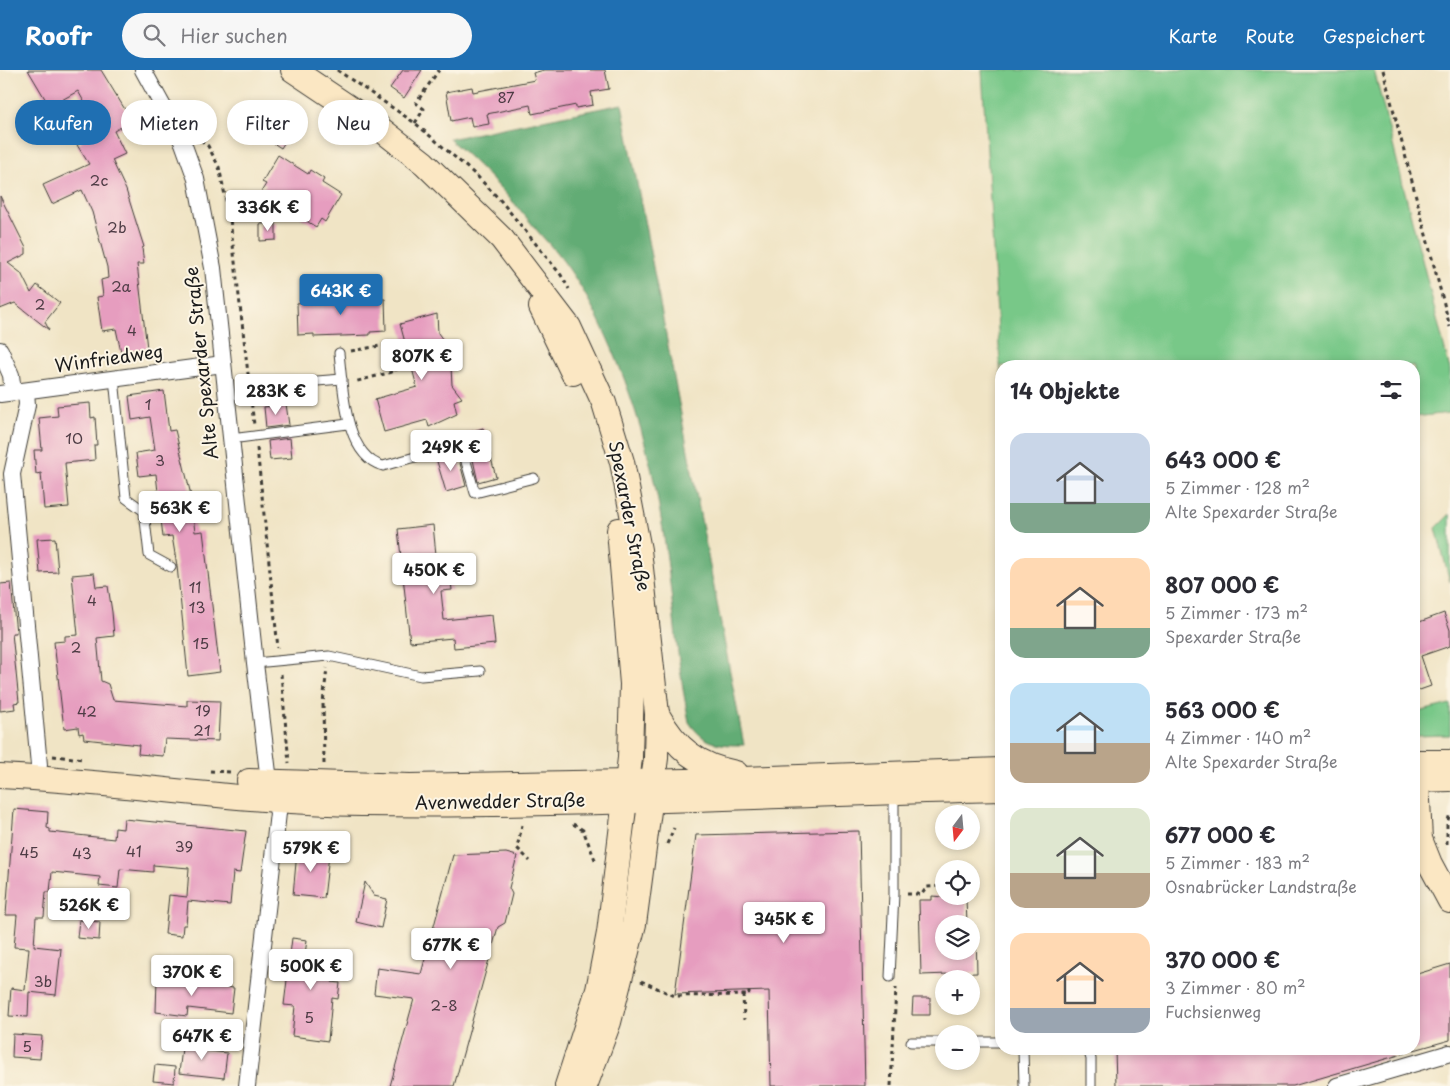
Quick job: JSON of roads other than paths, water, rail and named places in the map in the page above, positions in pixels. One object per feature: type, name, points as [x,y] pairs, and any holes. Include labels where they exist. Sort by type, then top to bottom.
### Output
[{"type":"main road","name":"Spexarder Straße","points":[[293,70],[378,127],[424,163],[502,239],[526,273],[553,303],[569,326],[604,403],[622,462],[639,550],[657,714],[653,791],[634,924],[609,1022],[585,1086]]},
{"type":"main road","name":"Spexarder Straße","points":[[526,273],[589,410],[606,462],[623,551],[632,684],[630,758],[609,933],[598,990],[567,1086]]},
{"type":"main road","points":[[657,714],[683,751],[695,760],[727,771],[770,778]]},
{"type":"main road","points":[[1420,770],[1450,762]]},
{"type":"main road","name":"Avenwedder Straße","points":[[0,764],[39,765],[273,791]]},
{"type":"main road","name":"Avenwedder Straße","points":[[0,776],[131,785],[273,791],[410,786],[653,791],[893,783],[995,771]]},
{"type":"main road","points":[[1420,772],[1450,779]]},
{"type":"main road","name":"Avenwedder Straße","points":[[653,791],[770,778],[995,789]]},
{"type":"main road","points":[[1420,839],[1430,864],[1450,901]]},
{"type":"main road","points":[[1420,869],[1450,905]]},
{"type":"street","name":"Alte Spexarder Straße","points":[[142,70],[183,143],[196,179],[213,268],[255,663],[273,791],[278,813],[247,1086]]},
{"type":"street","points":[[0,350],[11,375],[13,393],[27,405],[12,474],[39,765]]},
{"type":"street","name":"Winfriedweg","points":[[13,393],[223,364]]},
{"type":"street","points":[[1337,1086],[1450,1053]]},
{"type":"lane","points":[[339,353],[348,424],[364,456],[373,464],[383,466],[461,444],[475,493],[534,478]]},
{"type":"lane","points":[[114,378],[126,498],[144,511],[148,555],[171,567]]},
{"type":"lane","points":[[267,385],[343,382]]},
{"type":"lane","points":[[231,439],[348,424]]},
{"type":"lane","points":[[255,663],[329,656],[421,676],[480,671]]},
{"type":"lane","points":[[890,977],[894,894],[893,783]]},
{"type":"lane","points":[[911,1042],[935,1042]]},
{"type":"lane","points":[[980,1042],[995,1042]]},
{"type":"lane","points":[[1023,1055],[1024,1086]]},
{"type":"lane","points":[[1090,1055],[1091,1086]]}]
